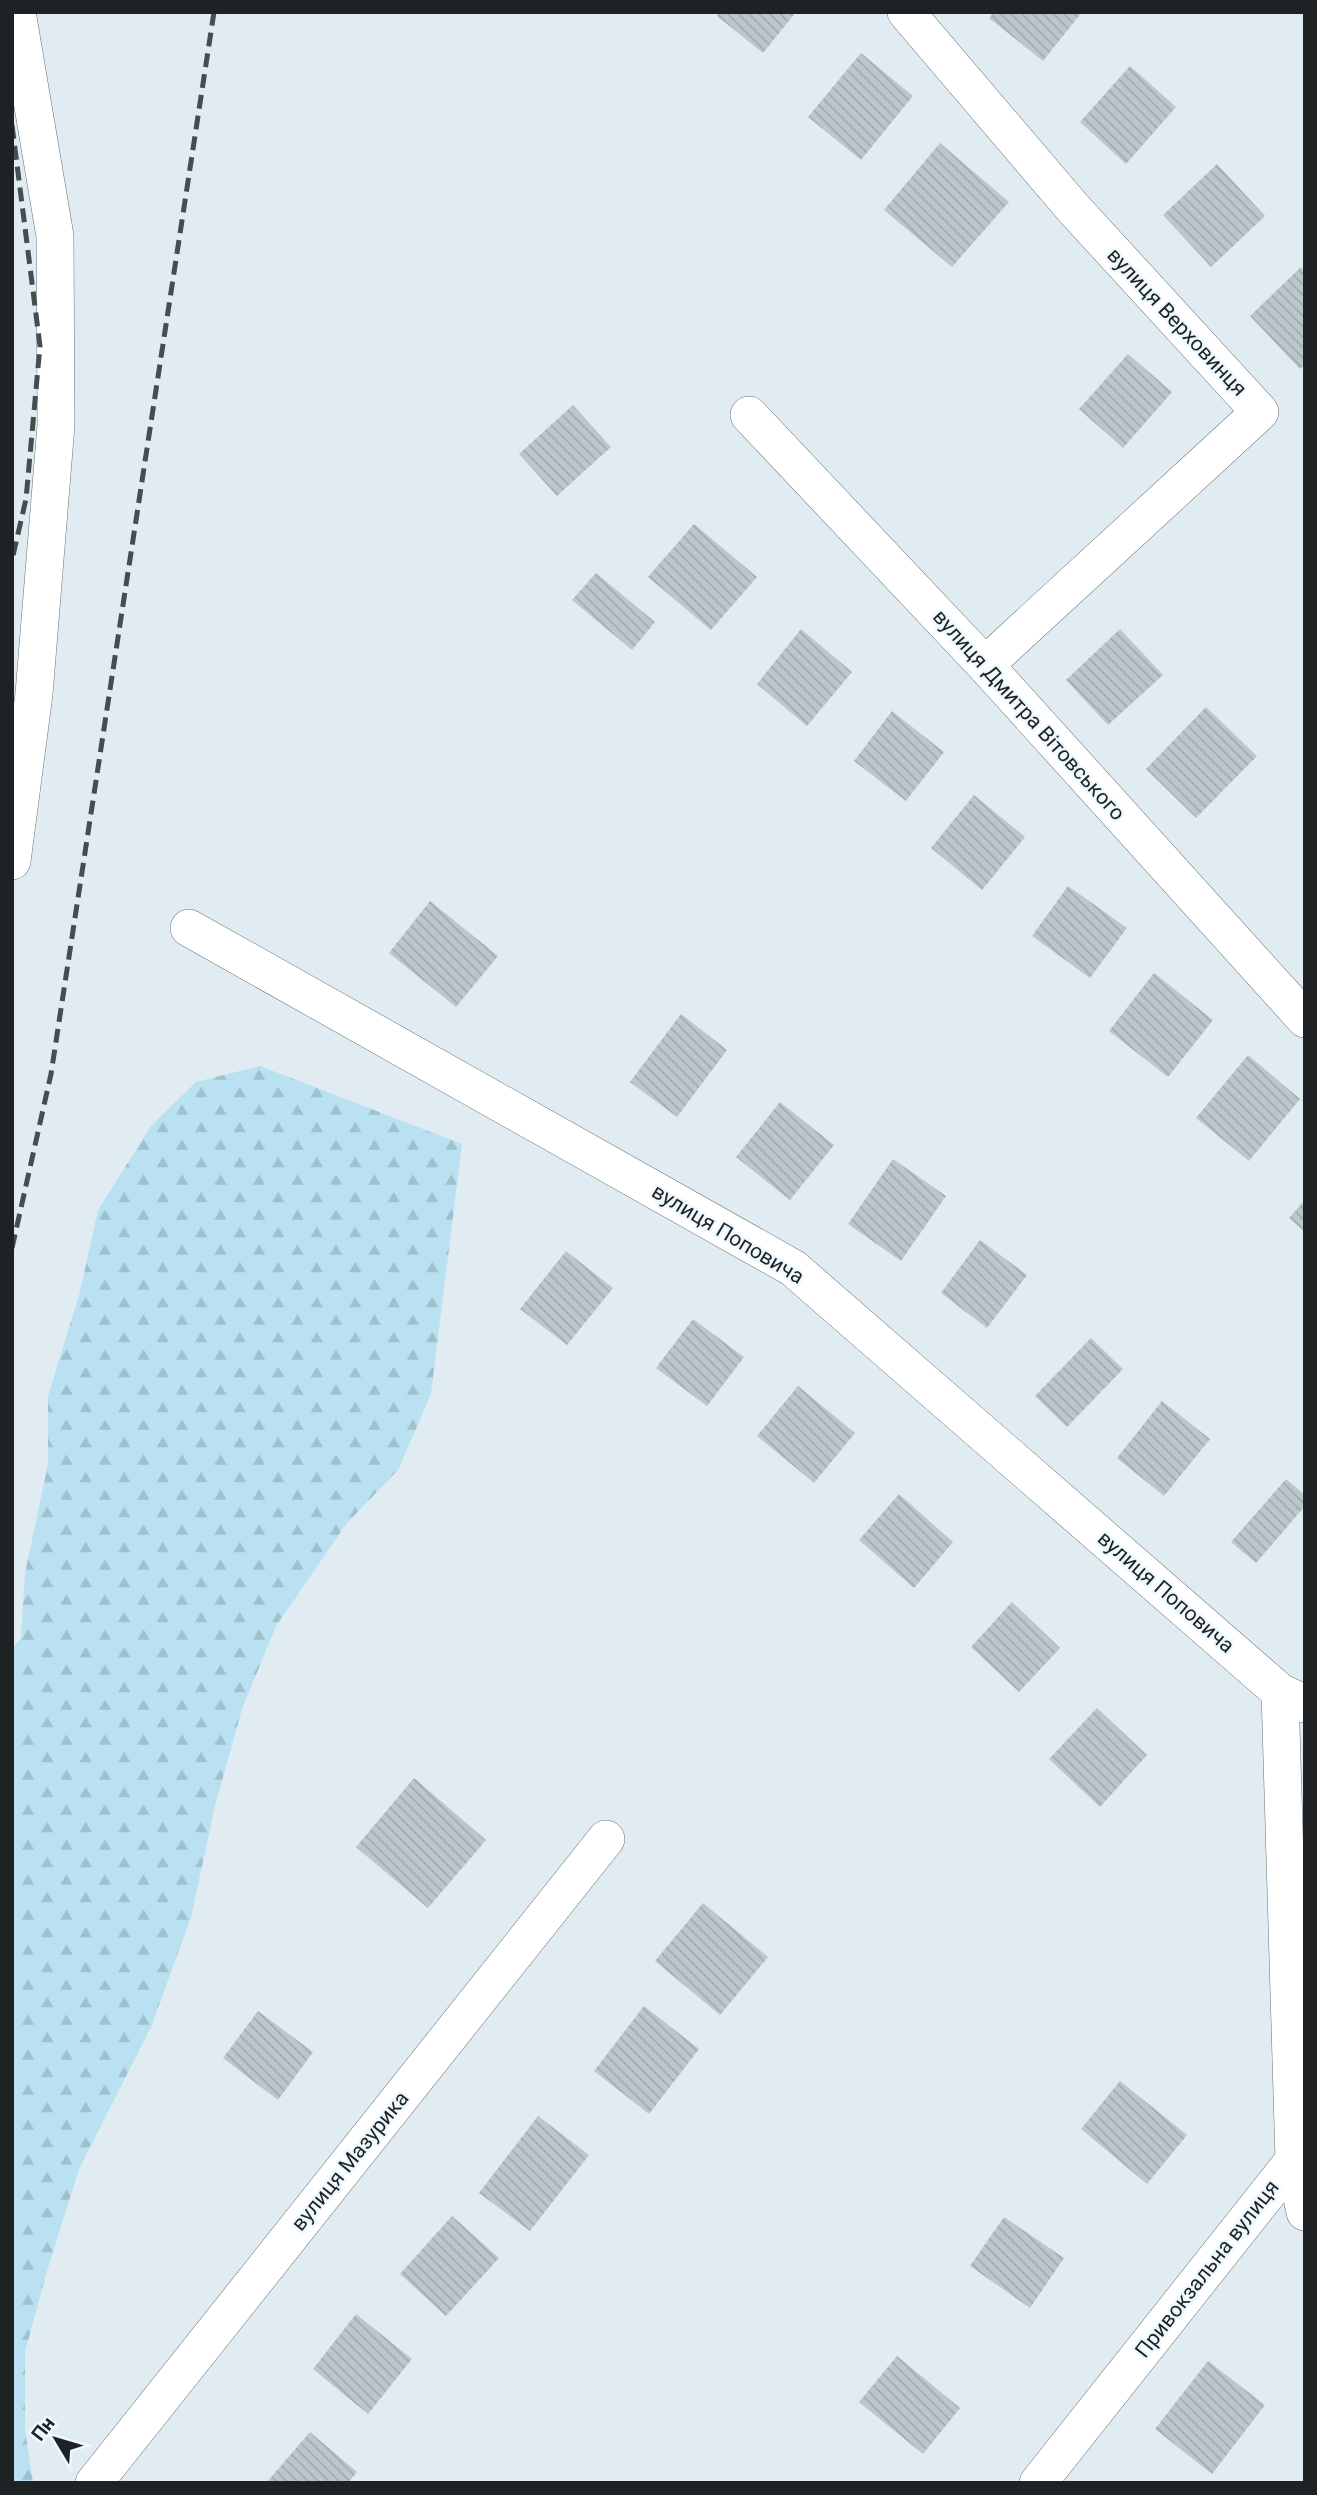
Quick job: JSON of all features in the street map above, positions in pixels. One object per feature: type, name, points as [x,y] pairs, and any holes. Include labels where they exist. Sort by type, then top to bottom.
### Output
[{"type":"street","points":[[12,861],[34,694],[56,425],[55,236],[17,12]]},
{"type":"street","name":"вулиця Верховинця","points":[[906,12],[1073,208],[1260,412],[985,665]]},
{"type":"street","name":"вулиця Дмитра Вітовського","points":[[749,415],[985,665],[1305,1018]]},
{"type":"street","name":"вулиця Поповича","points":[[189,928],[793,1268],[1292,1698]]},
{"type":"street","name":"Привокзальна вулиця","points":[[1038,2483],[1293,2160],[1292,1698]]},
{"type":"street","name":"вулиця Мазурика","points":[[94,2483],[606,1839]]},
{"type":"street","points":[[1293,2160],[1305,2212]]},
{"type":"green space","points":[[260,1066],[462,1144],[431,1394],[398,1470],[347,1523],[276,1626],[242,1709],[215,1806],[191,1917],[151,2027],[79,2169],[47,2271],[25,2352],[25,2430],[33,2483],[12,2483],[12,1649],[21,1638],[25,1573],[48,1464],[48,1396],[80,1292],[98,1210],[151,1126],[196,1082]]},
{"type":"building","points":[[720,12],[796,12],[763,53],[717,16]]},
{"type":"building","points":[[994,12],[1082,12],[1043,61],[989,18]]},
{"type":"building","points":[[861,53],[913,96],[861,160],[808,117]]},
{"type":"building","points":[[1130,66],[1176,107],[1126,164],[1080,122]]},
{"type":"building","points":[[940,143],[1009,202],[952,267],[884,210]]},
{"type":"building","points":[[1217,164],[1265,216],[1211,267],[1163,215]]},
{"type":"building","points":[[1301,267],[1305,272],[1305,364],[1300,369],[1250,316]]},
{"type":"building","points":[[1128,354],[1172,392],[1123,448],[1079,409]]},
{"type":"building","points":[[573,405],[611,447],[557,496],[519,454]]},
{"type":"building","points":[[694,524],[757,577],[711,630],[648,577]]},
{"type":"building","points":[[596,573],[655,622],[632,650],[572,600]]},
{"type":"building","points":[[801,629],[852,672],[807,726],[757,684]]},
{"type":"building","points":[[1120,629],[1163,675],[1108,725],[1066,680]]},
{"type":"building","points":[[1206,707],[1257,756],[1196,818],[1146,769]]},
{"type":"building","points":[[892,711],[944,752],[906,801],[854,761]]},
{"type":"building","points":[[974,795],[1025,837],[982,890],[931,848]]},
{"type":"building","points":[[1068,886],[1127,928],[1090,978],[1032,936]]},
{"type":"building","points":[[430,901],[498,956],[456,1007],[389,953]]},
{"type":"building","points":[[1154,973],[1213,1020],[1168,1077],[1109,1031]]},
{"type":"building","points":[[681,1014],[727,1050],[677,1117],[630,1082]]},
{"type":"building","points":[[1248,1055],[1300,1099],[1249,1161],[1196,1118]]},
{"type":"building","points":[[780,1102],[834,1145],[790,1200],[736,1157]]},
{"type":"building","points":[[893,1159],[946,1196],[901,1261],[848,1224]]},
{"type":"building","points":[[1305,1200],[1305,1232],[1289,1218]]},
{"type":"building","points":[[980,1240],[1027,1275],[987,1328],[941,1293]]},
{"type":"building","points":[[566,1251],[613,1288],[567,1345],[520,1309]]},
{"type":"building","points":[[693,1319],[744,1357],[707,1406],[656,1368]]},
{"type":"building","points":[[1091,1338],[1123,1369],[1067,1427],[1035,1396]]},
{"type":"building","points":[[798,1386],[855,1433],[814,1483],[757,1436]]},
{"type":"building","points":[[1162,1401],[1210,1439],[1164,1496],[1117,1458]]},
{"type":"building","points":[[1286,1479],[1305,1495],[1305,1506],[1256,1563],[1231,1542]]},
{"type":"building","points":[[899,1494],[953,1542],[914,1588],[859,1540]]},
{"type":"building","points":[[1012,1602],[1060,1648],[1019,1692],[971,1647]]},
{"type":"building","points":[[1097,1708],[1147,1755],[1100,1807],[1049,1759]]},
{"type":"building","points":[[414,1778],[486,1840],[428,1908],[356,1847]]},
{"type":"building","points":[[703,1903],[768,1957],[720,2015],[655,1961]]},
{"type":"building","points":[[644,2006],[699,2049],[649,2114],[594,2071]]},
{"type":"building","points":[[258,2011],[313,2052],[278,2100],[223,2058]]},
{"type":"building","points":[[1120,2081],[1187,2135],[1147,2184],[1081,2129]]},
{"type":"building","points":[[538,2116],[589,2155],[530,2231],[479,2193]]},
{"type":"building","points":[[452,2216],[499,2258],[446,2316],[400,2274]]},
{"type":"building","points":[[1004,2217],[1064,2258],[1030,2308],[970,2266]]},
{"type":"building","points":[[356,2314],[412,2359],[368,2414],[313,2369]]},
{"type":"building","points":[[897,2356],[960,2408],[923,2454],[859,2402]]},
{"type":"building","points":[[1208,2361],[1265,2405],[1212,2474],[1155,2429]]},
{"type":"building","points":[[310,2432],[357,2472],[348,2483],[266,2483]]},
{"type":"railway","points":[[12,1248],[51,1074],[214,12]]},
{"type":"railway","points":[[12,125],[40,346],[26,499],[12,560]]}]
